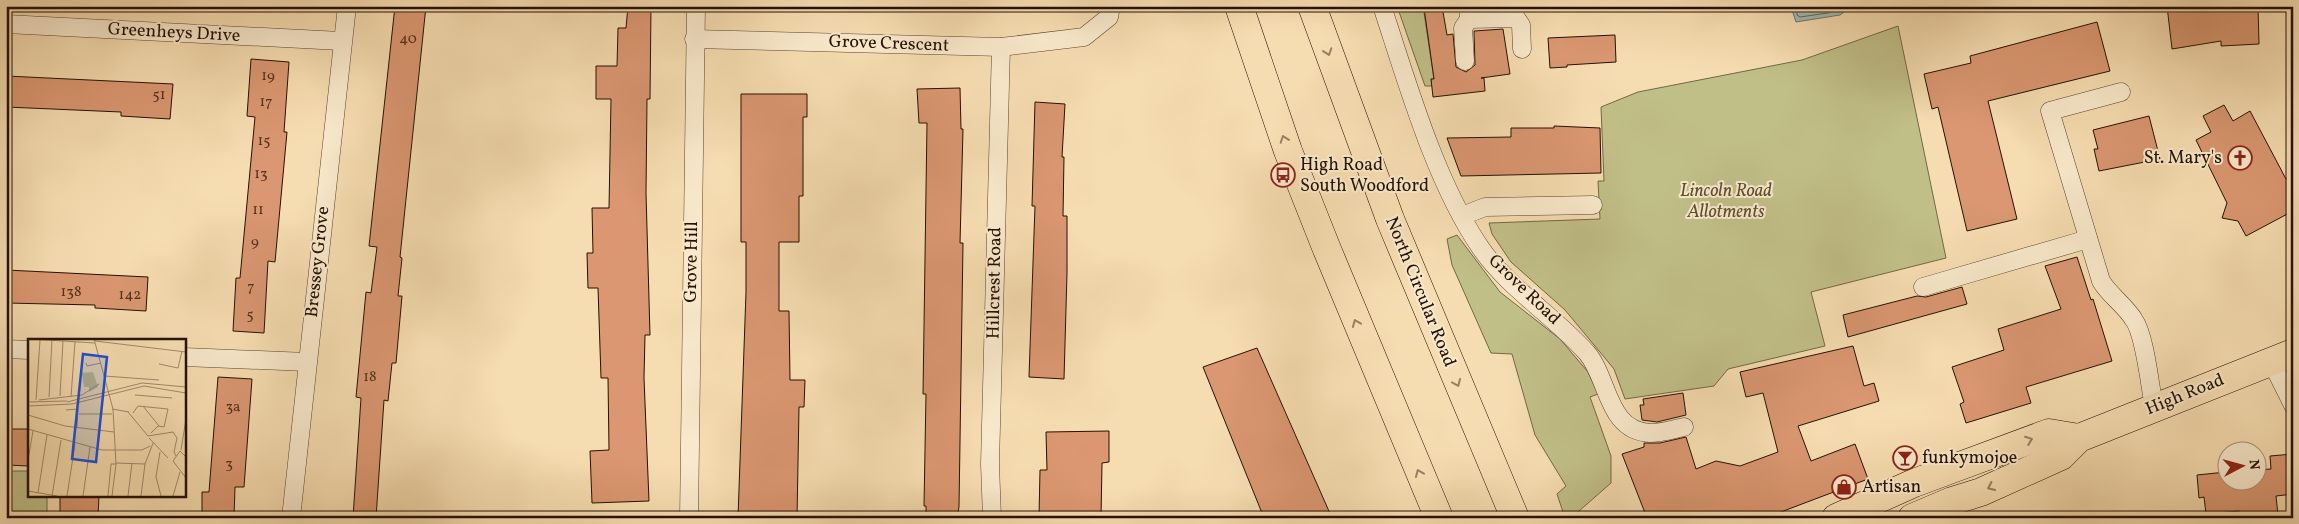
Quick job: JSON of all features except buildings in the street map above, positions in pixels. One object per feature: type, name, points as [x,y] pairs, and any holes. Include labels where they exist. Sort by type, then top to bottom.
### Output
[{"type":"main road","points":[[1239,6],[1288,151],[1438,518]]},
{"type":"main road","name":"North Circular Road","points":[[1312,6],[1390,219],[1516,518]]},
{"type":"main road","name":"High Road","points":[[1912,518],[1952,501],[1981,492],[2061,456],[2079,438],[2282,357]]},
{"type":"main road","points":[[1836,518],[1873,510],[2049,433],[2079,438]]},
{"type":"street","name":"Bressey Grove","points":[[290,518],[341,41],[347,6]]},
{"type":"street","name":"Grove Hill","points":[[689,518],[694,38],[696,6]]},
{"type":"street","name":"Grove Crescent","points":[[694,38],[1001,47],[1084,37],[1109,18],[1111,6]]},
{"type":"street","name":"Grove Road","points":[[1382,6],[1439,168],[1480,248],[1510,282],[1551,316],[1596,363],[1615,413],[1627,427],[1651,433],[1684,426]]},
{"type":"street","points":[[1465,60],[1462,28],[1469,13],[1516,18],[1521,25],[1522,48]]},
{"type":"street","name":"Greenheys Drive","points":[[6,24],[341,41]]},
{"type":"street","name":"Hillcrest Road","points":[[992,518],[990,464],[1001,47]]},
{"type":"street","points":[[2121,92],[2050,110],[2101,281],[2108,293],[2134,320],[2139,332],[2154,408]]},
{"type":"street","points":[[1462,216],[1485,207],[1593,206]]},
{"type":"street","points":[[1923,287],[2088,240]]},
{"type":"street","points":[[6,349],[28,350]]},
{"type":"street","points":[[185,357],[307,362]]},
{"type":"street","points":[[2282,357],[2293,405]]},
{"type":"green space","points":[[1397,6],[1423,6],[1434,79],[1431,79],[1432,86],[1425,86]]},
{"type":"green space","name":"Lincoln Road Allotments","points":[[1898,26],[1946,258],[1811,292],[1825,346],[1728,369],[1714,386],[1625,399],[1614,369],[1565,310],[1511,262],[1492,234],[1489,223],[1600,219],[1598,181],[1604,181],[1601,107],[1638,92],[1802,60]]},
{"type":"green space","points":[[1457,235],[1500,292],[1560,339],[1588,372],[1598,394],[1590,397],[1611,456],[1611,483],[1571,518],[1565,518],[1557,494],[1566,486],[1535,435],[1512,354],[1491,353],[1452,265],[1447,239]]},
{"type":"green space","points":[[6,471],[28,471],[28,496],[47,496],[47,518],[6,518]]},
{"type":"water","points":[[1793,6],[1852,6],[1840,15],[1796,22],[1792,10]]},
{"type":"place","name":"St. Mary's","points":[[2240,158]]},
{"type":"place","name":"High Road South Woodford","points":[[1283,175]]},
{"type":"place","name":"funkymojoe","points":[[1905,458]]},
{"type":"place","name":"Artisan","points":[[1844,487]]}]
